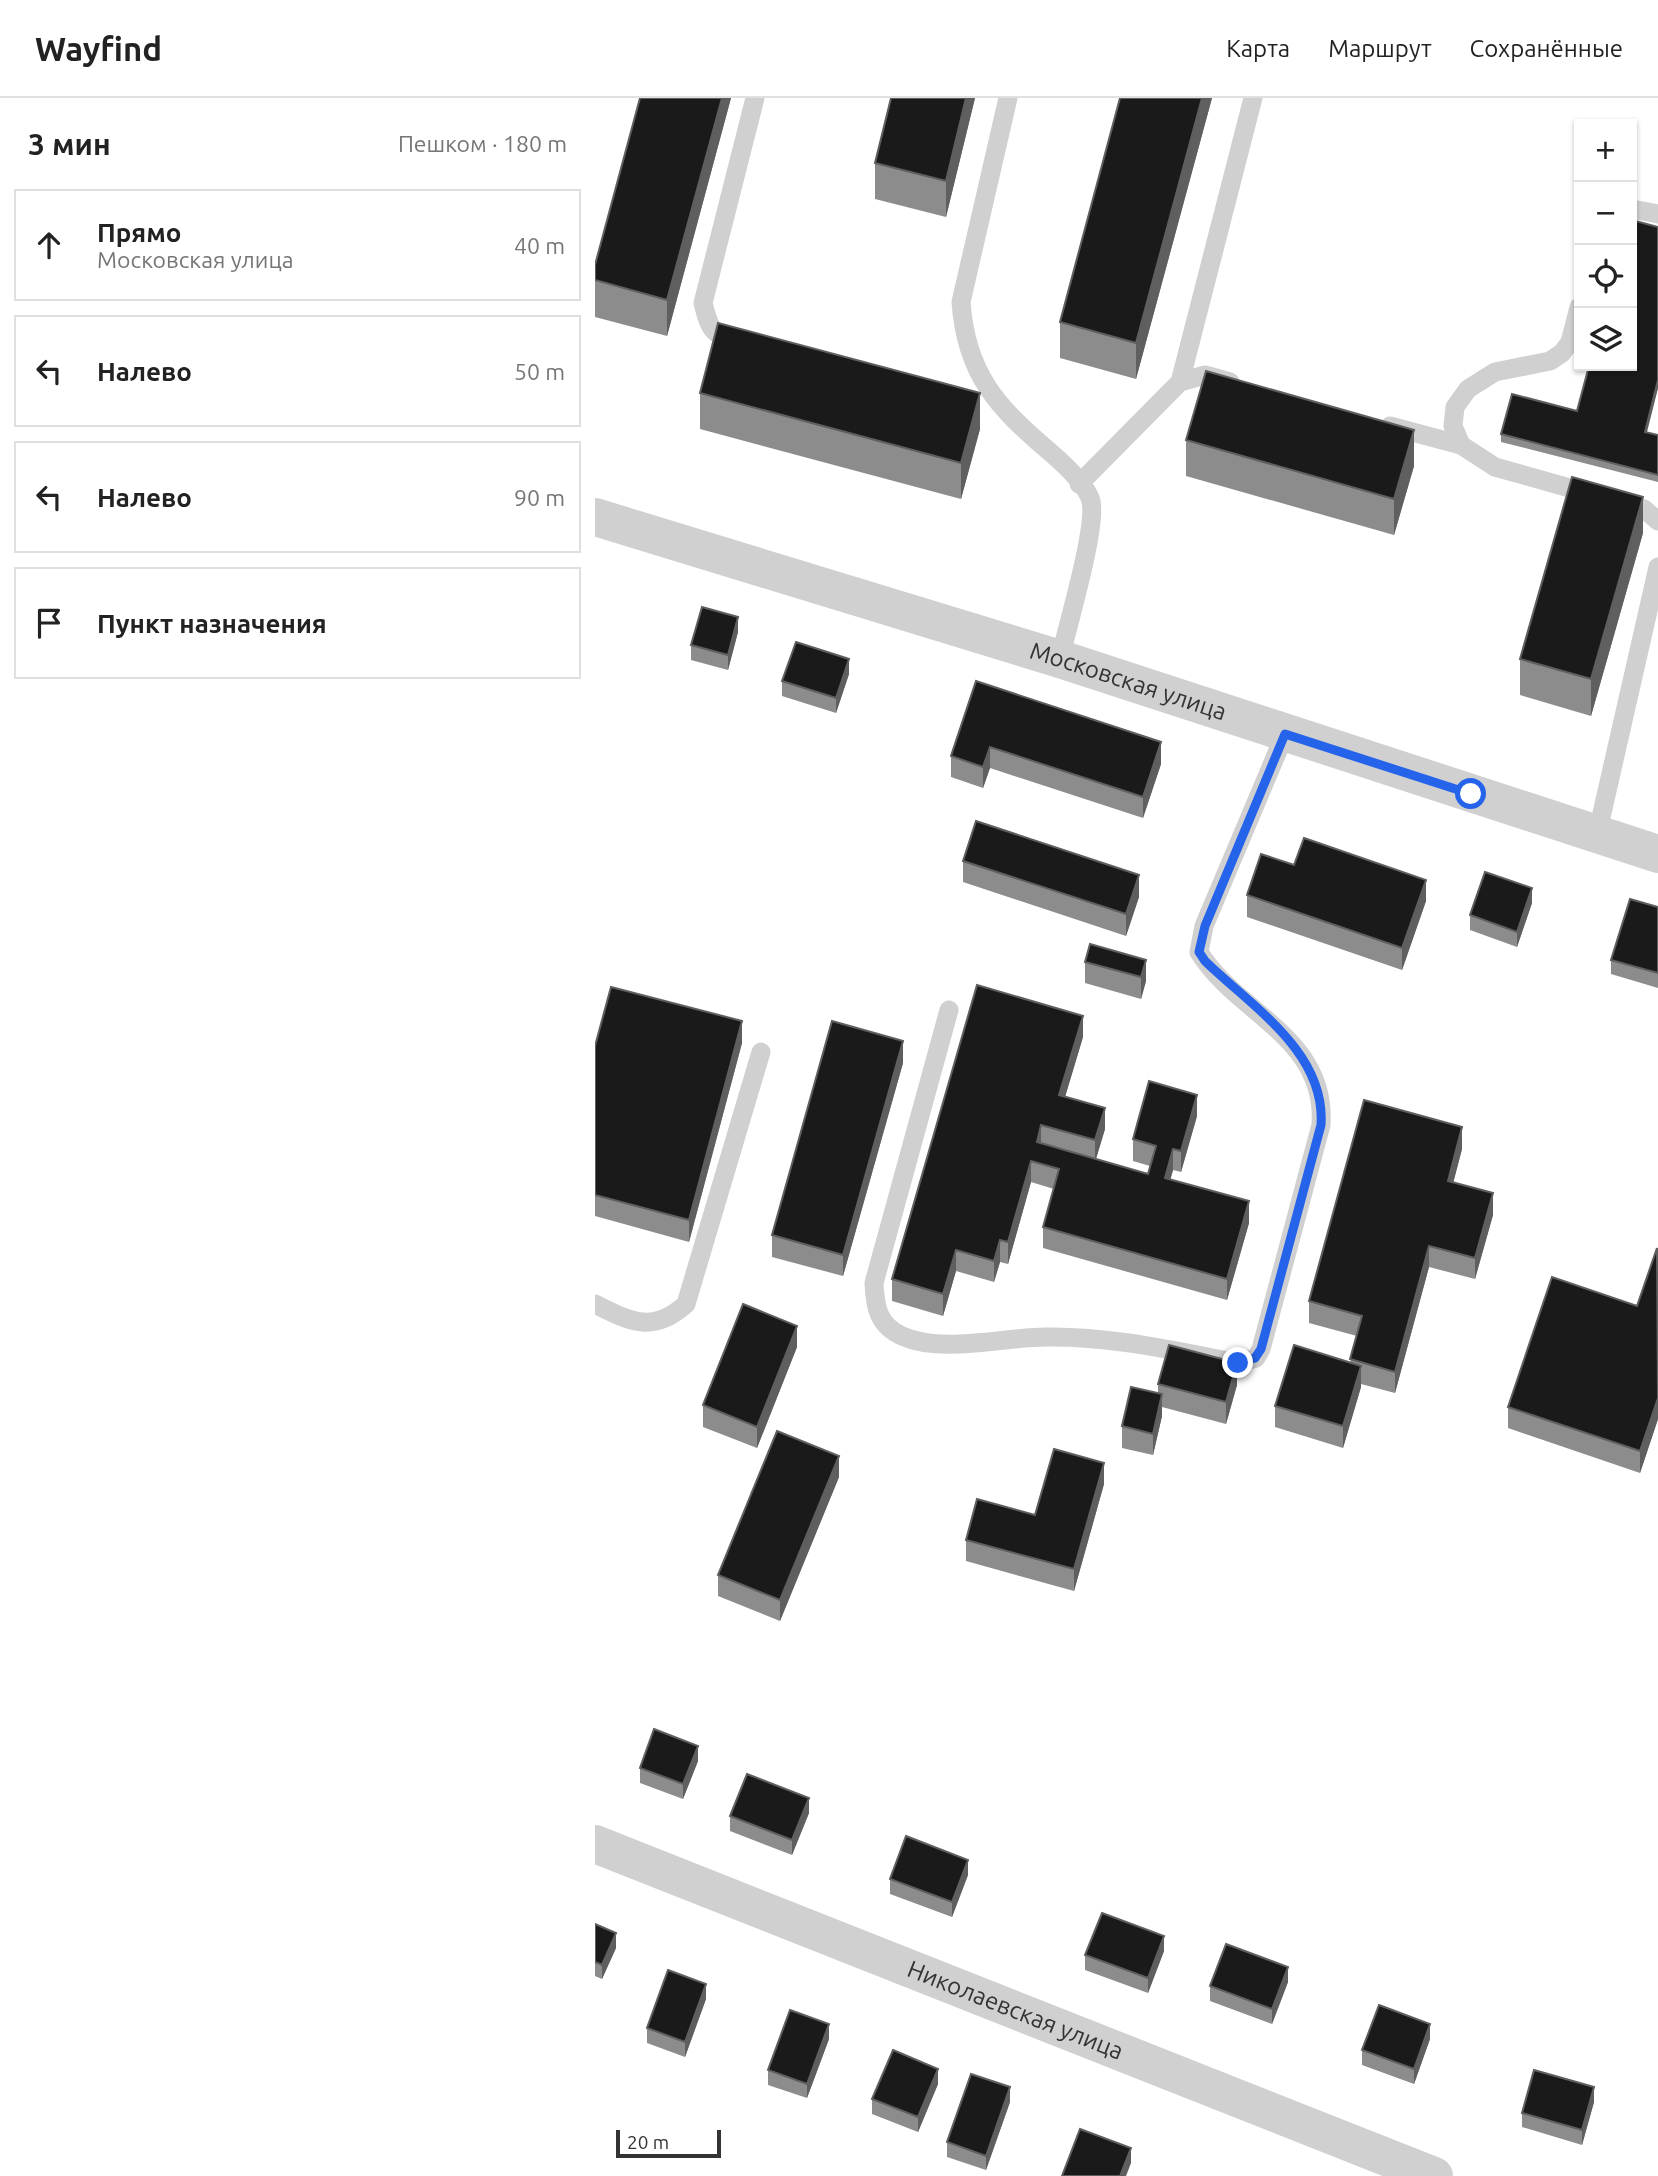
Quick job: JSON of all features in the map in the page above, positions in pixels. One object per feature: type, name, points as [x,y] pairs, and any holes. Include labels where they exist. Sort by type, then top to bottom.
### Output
[{"type":"street","name":"Московская улица","points":[[595,517],[1060,659],[1658,854]]},
{"type":"street","name":"Николаевская улица","points":[[595,1844],[1434,2176]]},
{"type":"lane","points":[[755,98],[703,303],[708,324],[716,335],[762,350]]},
{"type":"lane","points":[[1008,98],[961,302],[963,332],[978,376],[1007,415],[1065,465],[1090,499],[1090,531],[1060,659]]},
{"type":"lane","points":[[1180,382],[1253,98]]},
{"type":"lane","points":[[1637,210],[1658,214]]},
{"type":"lane","points":[[1461,445],[1453,426],[1455,407],[1468,389],[1495,372],[1550,361],[1562,353],[1570,342],[1579,308]]},
{"type":"lane","points":[[1079,484],[1137,421],[1180,382],[1205,375],[1246,386]]},
{"type":"lane","points":[[981,408],[1007,415]]},
{"type":"lane","points":[[1367,419],[1461,445],[1495,467],[1644,509],[1658,521]]},
{"type":"lane","points":[[1597,835],[1658,567]]},
{"type":"lane","points":[[949,1010],[874,1283],[875,1308],[886,1327],[904,1337],[932,1343],[1047,1337],[1118,1340],[1238,1363],[1255,1358],[1261,1349],[1318,1138],[1322,1107],[1308,1064],[1285,1035],[1228,984],[1199,952],[1205,926],[1285,734]]},
{"type":"lane","points":[[595,1304],[615,1314],[660,1323],[687,1304],[761,1052]]},
{"type":"building","points":[[640,98],[722,98],[667,300],[595,280],[595,265]]},
{"type":"building","points":[[891,98],[966,98],[946,181],[875,163]]},
{"type":"building","points":[[1120,98],[1202,98],[1136,343],[1060,322]]},
{"type":"building","points":[[1637,221],[1658,227],[1658,380],[1645,432],[1658,435],[1658,475],[1501,434],[1512,394],[1577,411],[1588,371],[1637,371]]},
{"type":"building","points":[[718,323],[980,393],[961,463],[700,393]]},
{"type":"building","points":[[1206,371],[1414,430],[1394,499],[1186,440]]},
{"type":"building","points":[[1572,477],[1643,497],[1591,679],[1520,659]]},
{"type":"building","points":[[702,607],[738,617],[728,655],[691,645]]},
{"type":"building","points":[[796,642],[849,659],[836,698],[782,681]]},
{"type":"building","points":[[976,681],[1161,742],[1143,797],[990,747],[983,767],[951,756]]},
{"type":"building","points":[[976,821],[1139,875],[1126,914],[963,861]]},
{"type":"building","points":[[1304,838],[1426,880],[1402,948],[1247,895],[1261,854],[1294,865]]},
{"type":"building","points":[[1485,872],[1532,888],[1517,932],[1470,915]]},
{"type":"building","points":[[1630,899],[1658,907],[1658,973],[1611,960]]},
{"type":"building","points":[[1090,944],[1146,960],[1141,977],[1085,962]]},
{"type":"building","points":[[977,985],[1083,1016],[1059,1095],[1105,1108],[1095,1140],[1041,1125],[1037,1142],[1148,1174],[1156,1146],[1133,1139],[1149,1081],[1197,1095],[1181,1151],[1173,1149],[1165,1178],[1249,1201],[1227,1279],[1043,1227],[1059,1169],[1031,1161],[1008,1242],[1000,1240],[994,1261],[956,1250],[943,1294],[892,1279]]},
{"type":"building","points":[[611,987],[742,1021],[689,1220],[595,1195],[595,1046]]},
{"type":"building","points":[[832,1021],[903,1041],[843,1255],[772,1235]]},
{"type":"building","points":[[1364,1100],[1462,1127],[1448,1181],[1493,1193],[1475,1258],[1429,1246],[1395,1372],[1350,1359],[1362,1316],[1309,1301]]},
{"type":"building","points":[[1657,1248],[1658,1398],[1640,1451],[1508,1407],[1552,1277],[1637,1306]]},
{"type":"building","points":[[743,1304],[797,1326],[757,1427],[703,1405]]},
{"type":"building","points":[[1169,1345],[1237,1363],[1226,1402],[1158,1384]]},
{"type":"building","points":[[1294,1345],[1361,1366],[1343,1426],[1275,1406]]},
{"type":"building","points":[[1131,1387],[1162,1394],[1153,1434],[1122,1426]]},
{"type":"building","points":[[777,1431],[839,1456],[780,1600],[718,1575]]},
{"type":"building","points":[[1054,1449],[1104,1463],[1074,1569],[966,1540],[977,1499],[1035,1515]]},
{"type":"building","points":[[654,1729],[698,1746],[683,1784],[640,1768]]},
{"type":"building","points":[[747,1774],[809,1798],[792,1840],[730,1816]]},
{"type":"building","points":[[906,1836],[968,1860],[952,1902],[890,1879]]},
{"type":"building","points":[[1102,1913],[1164,1936],[1148,1978],[1085,1955]]},
{"type":"building","points":[[595,1924],[616,1933],[602,1965],[595,1962]]},
{"type":"building","points":[[1226,1944],[1288,1967],[1272,2009],[1210,1986]]},
{"type":"building","points":[[668,1970],[706,1984],[685,2042],[647,2028]]},
{"type":"building","points":[[1379,2005],[1430,2024],[1414,2069],[1362,2050]]},
{"type":"building","points":[[790,2010],[829,2024],[807,2084],[768,2070]]},
{"type":"building","points":[[893,2050],[938,2069],[918,2117],[872,2099]]},
{"type":"building","points":[[1534,2070],[1594,2087],[1582,2130],[1522,2113]]},
{"type":"building","points":[[971,2074],[1010,2087],[986,2156],[947,2142]]},
{"type":"building","points":[[1080,2129],[1131,2148],[1120,2176],[1062,2176]]},
{"type":"route","points":[[1238,1363],[1255,1358],[1261,1349],[1321,1125],[1322,1107],[1308,1064],[1285,1035],[1236,991],[1199,952],[1205,926],[1285,734],[1471,794]]}]
